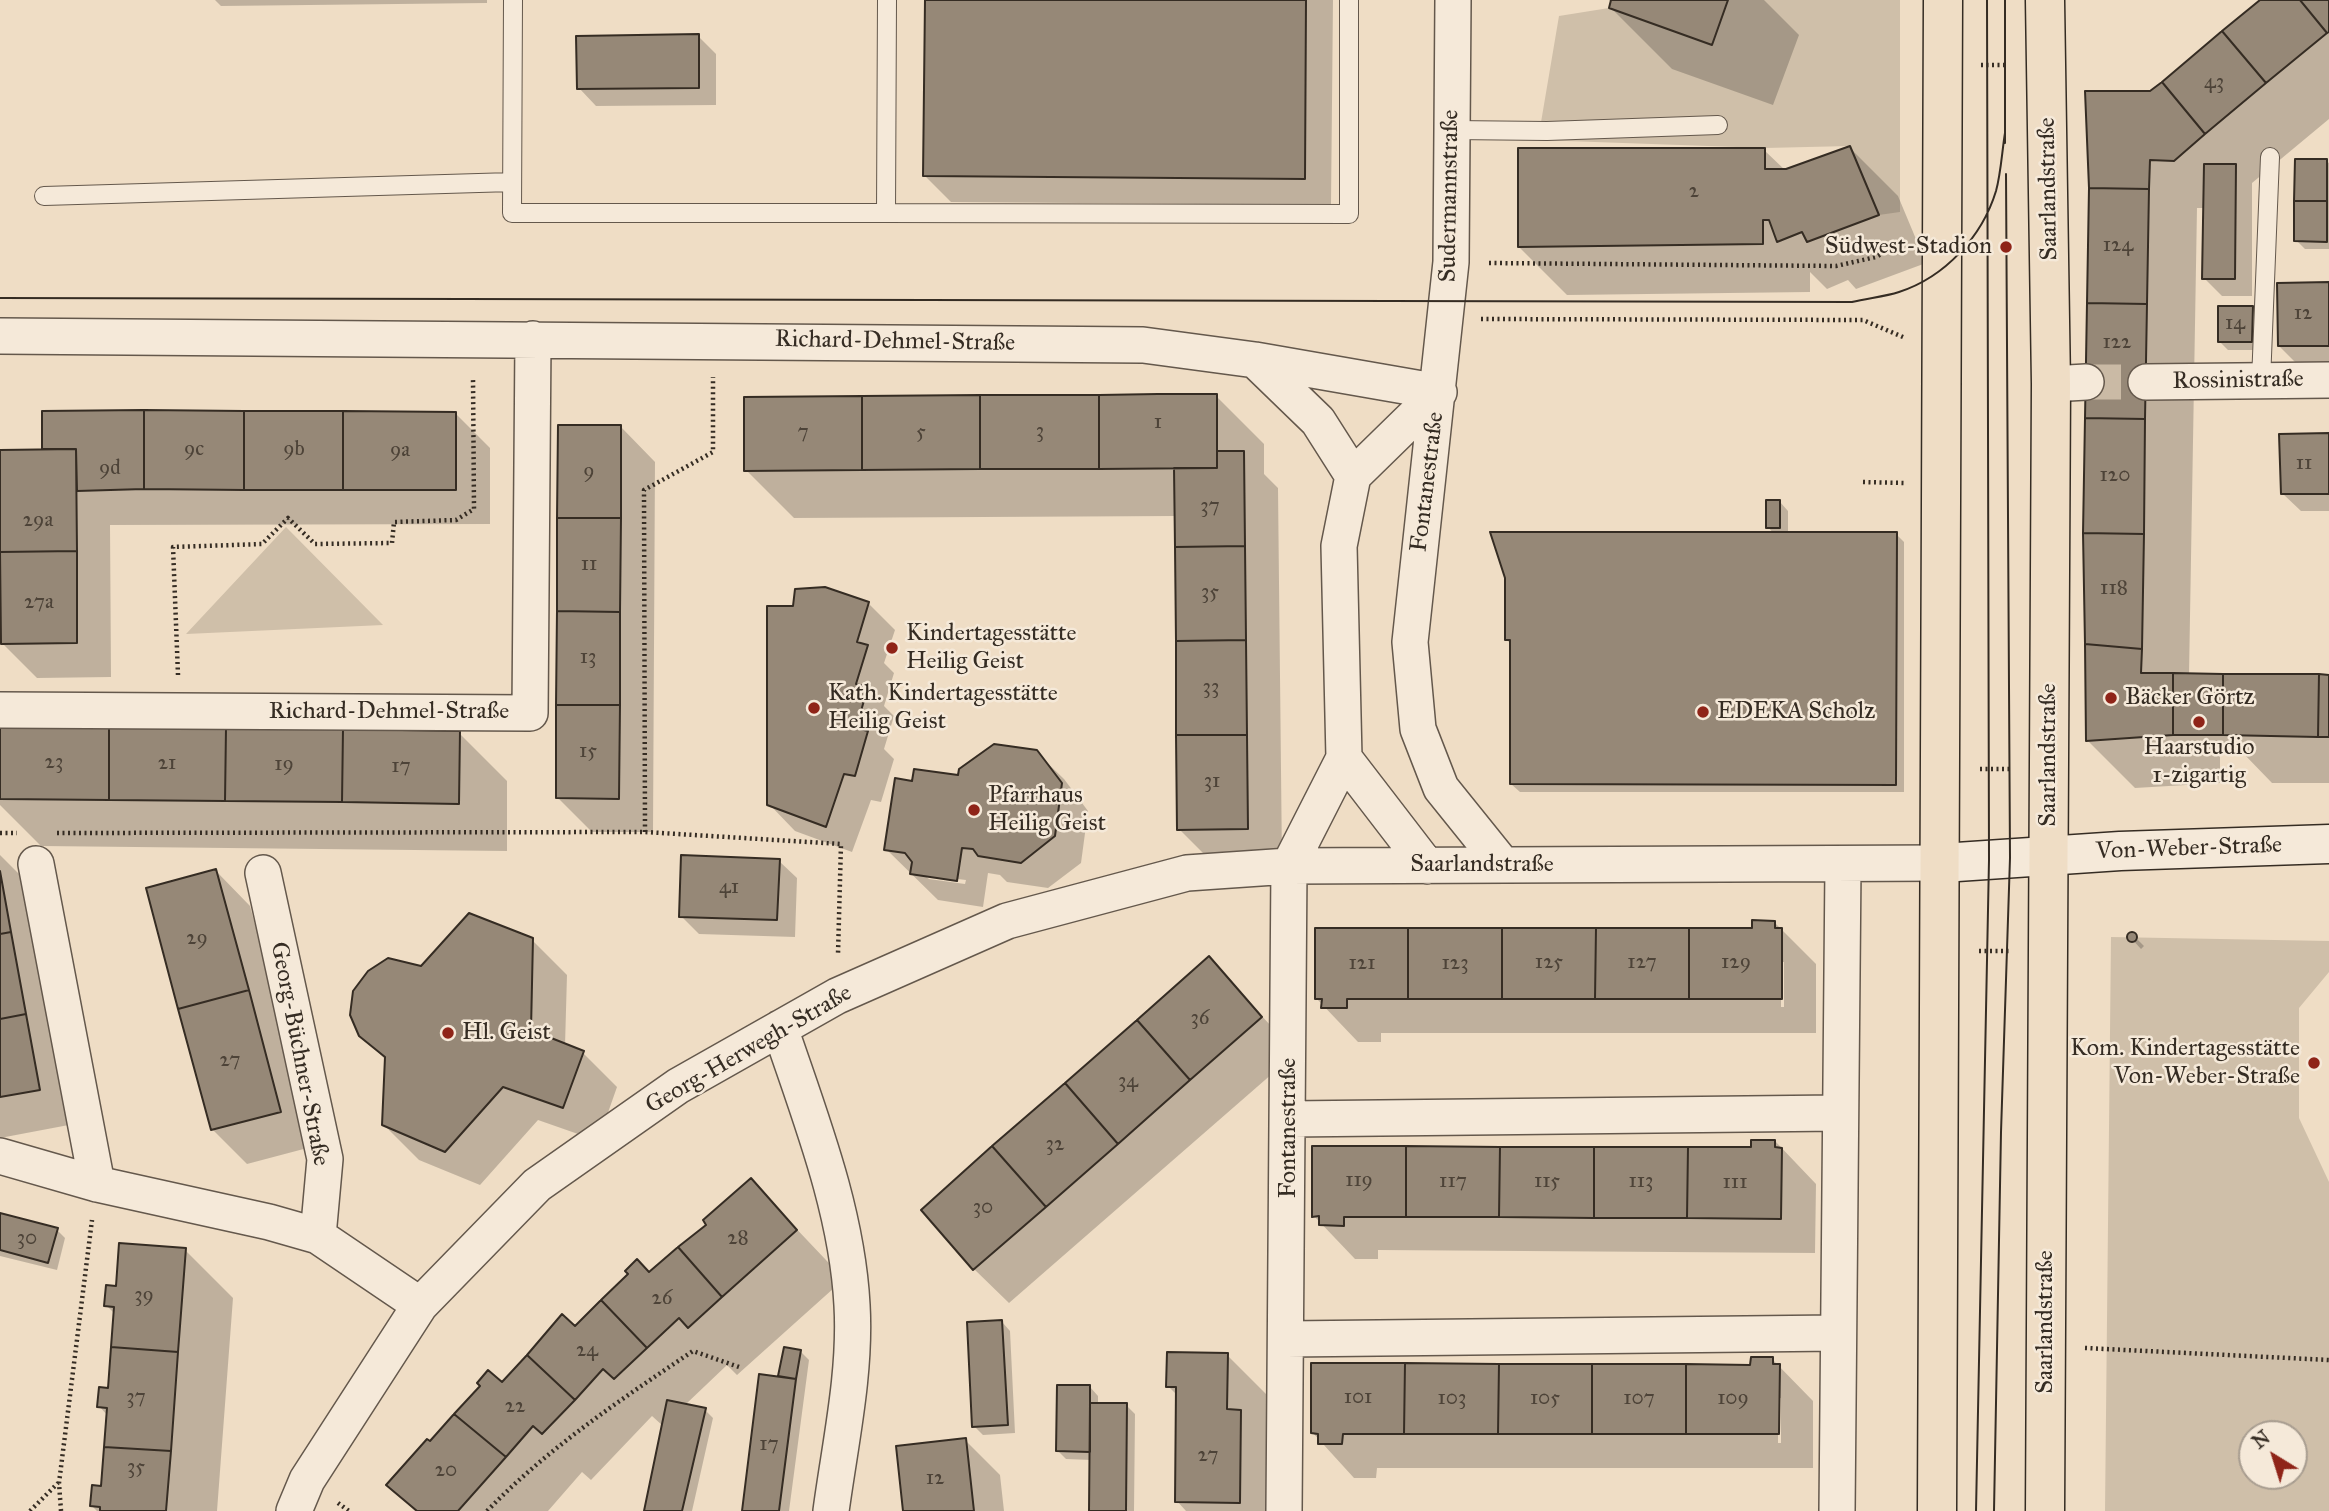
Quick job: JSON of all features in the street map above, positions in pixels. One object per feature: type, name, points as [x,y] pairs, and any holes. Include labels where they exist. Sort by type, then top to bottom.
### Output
[{"type":"main road","points":[[1937,1511],[1937,950],[1942,863],[1939,391],[1943,0]]},
{"type":"main road","name":"Saarlandstraße","points":[[2045,0],[2068,383],[2048,769],[2045,1511]]},
{"type":"street","name":"Sudermannstraße","points":[[1439,392],[1451,262],[1453,0]]},
{"type":"street","name":"Richard-Dehmel-Straße","points":[[0,336],[1143,345],[1255,360],[1439,392]]},
{"type":"street","name":"Richard-Dehmel-Straße","points":[[0,710],[530,713],[533,339]]},
{"type":"street","points":[[1255,360],[1318,421],[1353,476]]},
{"type":"street","name":"Rossinistraße","points":[[2146,382],[2329,380]]},
{"type":"street","name":"Fontanestraße","points":[[1284,1511],[1289,866],[1344,758],[1339,546],[1353,476],[1439,392]]},
{"type":"street","name":"Fontanestraße","points":[[1439,392],[1410,642],[1418,729],[1441,788],[1503,865]]},
{"type":"street","points":[[1344,758],[1427,866]]},
{"type":"street","name":"Von-Weber-Straße","points":[[1942,863],[2120,851],[2329,844]]},
{"type":"street","points":[[40,849],[97,1184]]},
{"type":"street","name":"Saarlandstraße","points":[[1289,866],[1942,863]]},
{"type":"street","points":[[1837,1511],[1838,1113],[1843,865]]},
{"type":"street","name":"Georg-Herwegh-Straße","points":[[293,1511],[307,1480],[420,1306],[537,1185],[678,1086],[837,996],[1007,921],[1187,873],[1289,866]]},
{"type":"street","name":"Georg-Büchner-Straße","points":[[263,873],[325,1159],[318,1236]]},
{"type":"street","points":[[780,1028],[821,1149],[837,1211],[852,1305],[848,1389],[831,1511]]},
{"type":"street","points":[[1289,1119],[1838,1113]]},
{"type":"street","points":[[0,1156],[97,1184],[269,1222],[318,1236],[420,1306]]},
{"type":"street","points":[[1287,1339],[1837,1333]]},
{"type":"lane","points":[[513,0],[512,213],[1349,214],[1349,0]]},
{"type":"lane","points":[[886,213],[887,0]]},
{"type":"lane","points":[[1452,130],[1547,131],[1718,125]]},
{"type":"lane","points":[[2262,381],[2270,157]]},
{"type":"lane","points":[[44,196],[512,182]]},
{"type":"path","points":[[1942,93],[1970,93],[1970,65],[2022,66],[2022,43],[2046,44]]},
{"type":"path","points":[[1451,262],[1836,266],[1876,257],[1912,236]]},
{"type":"path","points":[[1446,319],[1863,320],[1911,341]]},
{"type":"path","points":[[179,711],[173,547],[262,544],[288,518],[314,544],[392,543],[394,522],[456,520],[474,509],[473,339]]},
{"type":"path","points":[[645,832],[644,490],[713,452],[713,340]]},
{"type":"path","points":[[1863,482],[1911,483]]},
{"type":"path","points":[[1942,769],[2048,769]]},
{"type":"path","points":[[40,849],[645,832],[841,844],[837,996]]},
{"type":"path","points":[[0,833],[21,833]]},
{"type":"path","points":[[1937,950],[2049,952]]},
{"type":"path","points":[[61,1511],[59,1483],[97,1184]]},
{"type":"path","points":[[2046,1349],[2329,1360]]},
{"type":"path","points":[[487,1511],[516,1480],[586,1422],[693,1351],[739,1367]]},
{"type":"path","points":[[30,1511],[59,1483]]},
{"type":"shaded area","points":[[1728,0],[1900,0],[1900,212],[1879,215],[1850,146],[1765,148],[1538,140],[1559,16],[1609,8],[1711,45]]},
{"type":"shaded area","points":[[286,527],[383,625],[186,634]]},
{"type":"shaded area","points":[[2111,937],[2329,941],[2329,972],[2299,1008],[2299,1118],[2329,1182],[2329,1511],[2105,1511]]},
{"type":"building","points":[[925,0],[1306,0],[1305,179],[923,176]]},
{"type":"building","points":[[1611,0],[1728,0],[1712,45],[1609,8]]},
{"type":"building","points":[[2260,0],[2300,0],[2327,33],[2266,83],[2222,31]]},
{"type":"building","points":[[2300,0],[2329,0],[2329,32],[2327,33]]},
{"type":"building","points":[[2222,31],[2266,83],[2205,134],[2162,82]]},
{"type":"building","points":[[699,34],[699,88],[577,89],[576,36]]},
{"type":"building","points":[[2162,82],[2205,134],[2174,161],[2150,160],[2149,189],[2089,188],[2085,91],[2150,91]]},
{"type":"building","points":[[1850,146],[1879,215],[1807,242],[1802,232],[1777,242],[1769,220],[1763,220],[1763,244],[1518,247],[1518,148],[1765,148],[1765,169],[1786,169]]},
{"type":"building","points":[[2295,159],[2327,159],[2327,201],[2294,201]]},
{"type":"building","points":[[2204,164],[2236,164],[2235,279],[2202,279]]},
{"type":"building","points":[[2089,188],[2149,189],[2147,304],[2087,303]]},
{"type":"building","points":[[2294,201],[2327,201],[2327,242],[2294,241]]},
{"type":"building","points":[[2329,282],[2329,346],[2278,346],[2277,283]]},
{"type":"building","points":[[2087,303],[2147,304],[2145,419],[2085,418]]},
{"type":"building","points":[[2218,306],[2253,306],[2252,342],[2218,342]]},
{"type":"building","points":[[1217,394],[1217,468],[1099,469],[1099,395]]},
{"type":"building","points":[[980,395],[1099,395],[1099,469],[980,469]]},
{"type":"building","points":[[980,395],[980,469],[862,470],[862,396]]},
{"type":"building","points":[[862,396],[862,470],[744,471],[744,397]]},
{"type":"building","points":[[144,410],[244,411],[244,490],[144,489]]},
{"type":"building","points":[[144,410],[144,489],[77,491],[76,449],[42,449],[42,411]]},
{"type":"building","points":[[244,411],[343,411],[343,490],[244,490]]},
{"type":"building","points":[[343,411],[456,412],[456,490],[343,490]]},
{"type":"building","points":[[2085,418],[2145,419],[2144,534],[2083,533]]},
{"type":"building","points":[[558,425],[621,425],[621,518],[557,518]]},
{"type":"building","points":[[2329,433],[2329,494],[2281,494],[2279,434]]},
{"type":"building","points":[[76,449],[77,551],[0,552],[0,450]]},
{"type":"building","points":[[1217,451],[1244,451],[1245,546],[1175,547],[1174,468],[1217,468]]},
{"type":"building","points":[[1766,500],[1780,500],[1780,528],[1766,528]]},
{"type":"building","points":[[557,518],[621,518],[620,612],[557,611]]},
{"type":"building","name":"EDEKA Scholz","points":[[1490,532],[1897,532],[1896,785],[1510,784],[1510,640],[1505,640],[1505,578]]},
{"type":"building","points":[[2083,533],[2144,534],[2142,649],[2085,644]]},
{"type":"building","points":[[1245,546],[1246,640],[1176,641],[1175,547]]},
{"type":"building","points":[[77,551],[77,643],[1,644],[0,552]]},
{"type":"building","name":"Kath. Kindertagesstätte Heilig Geist","points":[[825,587],[869,602],[857,642],[868,645],[856,684],[868,687],[856,728],[868,731],[855,776],[844,774],[826,827],[767,805],[767,606],[793,606],[795,589]]},
{"type":"building","points":[[557,611],[620,612],[620,705],[556,705]]},
{"type":"building","points":[[1246,640],[1247,735],[1176,735],[1176,641]]},
{"type":"building","points":[[2085,644],[2142,649],[2141,673],[2173,673],[2173,735],[2086,741]]},
{"type":"building","points":[[2173,673],[2223,674],[2223,735],[2173,735]]},
{"type":"building","points":[[2223,674],[2319,674],[2318,737],[2223,735]]},
{"type":"building","points":[[2319,674],[2329,675],[2329,737],[2318,737]]},
{"type":"building","points":[[556,705],[620,705],[619,799],[556,798]]},
{"type":"building","points":[[0,726],[109,727],[109,800],[0,799]]},
{"type":"building","points":[[109,727],[226,728],[225,801],[109,800]]},
{"type":"building","points":[[226,728],[343,729],[342,802],[225,801]]},
{"type":"building","points":[[343,729],[460,731],[459,804],[342,802]]},
{"type":"building","points":[[1176,735],[1247,735],[1248,829],[1177,830]]},
{"type":"building","name":"Pfarrhaus Heilig Geist","points":[[994,744],[1037,750],[1062,783],[1055,836],[1021,863],[978,856],[973,849],[962,848],[957,881],[910,874],[912,862],[905,853],[884,850],[895,778],[912,781],[914,769],[958,775],[959,769]]},
{"type":"building","points":[[681,855],[780,859],[777,920],[679,917]]},
{"type":"building","points":[[216,869],[249,990],[178,1009],[146,888]]},
{"type":"building","points":[[0,871],[11,932],[0,934]]},
{"type":"building","name":"Hl. Geist","points":[[469,913],[533,938],[531,1030],[584,1051],[563,1108],[503,1087],[445,1152],[382,1125],[385,1057],[359,1036],[350,1015],[353,991],[368,971],[388,958],[421,966]]},
{"type":"building","points":[[1752,920],[1775,921],[1775,928],[1782,928],[1782,999],[1689,999],[1689,928],[1752,928]]},
{"type":"building","points":[[1315,928],[1408,928],[1408,999],[1347,999],[1347,1008],[1321,1008],[1322,999],[1315,999]]},
{"type":"building","points":[[1408,928],[1502,928],[1502,999],[1408,999]]},
{"type":"building","points":[[1502,928],[1596,928],[1595,999],[1502,999]]},
{"type":"building","points":[[1596,928],[1689,928],[1689,999],[1595,999]]},
{"type":"building","points":[[11,932],[26,1014],[0,1019],[0,934]]},
{"type":"building","points":[[2132,932],[2137,937],[2132,942],[2127,937]]},
{"type":"building","points":[[1209,956],[1262,1017],[1190,1080],[1137,1020]]},
{"type":"building","points":[[249,990],[281,1112],[211,1130],[178,1009]]},
{"type":"building","points":[[26,1014],[40,1090],[0,1097],[0,1019]]},
{"type":"building","points":[[1137,1020],[1190,1080],[1118,1144],[1065,1083]]},
{"type":"building","points":[[1065,1083],[1118,1144],[1046,1207],[992,1146]]},
{"type":"building","points":[[1751,1140],[1775,1140],[1775,1147],[1782,1148],[1781,1219],[1687,1218],[1688,1147],[1751,1147]]},
{"type":"building","points":[[992,1146],[1046,1207],[973,1270],[921,1210]]},
{"type":"building","points":[[1312,1146],[1406,1146],[1406,1217],[1344,1217],[1344,1226],[1319,1225],[1319,1216],[1312,1217]]},
{"type":"building","points":[[1406,1146],[1500,1147],[1499,1217],[1406,1217]]},
{"type":"building","points":[[1500,1147],[1594,1147],[1594,1218],[1499,1217]]},
{"type":"building","points":[[1594,1147],[1688,1147],[1687,1218],[1594,1218]]},
{"type":"building","points":[[751,1178],[797,1230],[722,1297],[678,1247],[706,1225],[703,1220]]},
{"type":"building","points":[[0,1213],[58,1228],[48,1263],[0,1250]]},
{"type":"building","points":[[119,1243],[186,1248],[178,1352],[111,1347],[114,1307],[104,1306],[106,1285],[116,1286]]},
{"type":"building","points":[[678,1247],[722,1297],[688,1328],[679,1318],[647,1348],[601,1300],[628,1274],[625,1271],[637,1259],[649,1272]]},
{"type":"building","points":[[601,1300],[647,1348],[614,1379],[603,1369],[575,1400],[527,1355],[562,1314],[575,1326]]},
{"type":"building","points":[[1002,1320],[1008,1425],[972,1427],[967,1322]]},
{"type":"building","points":[[111,1347],[178,1352],[171,1451],[104,1447],[107,1408],[97,1407],[99,1387],[108,1388]]},
{"type":"building","points":[[784,1347],[801,1350],[796,1379],[778,1376]]},
{"type":"building","points":[[1167,1352],[1228,1353],[1227,1409],[1241,1410],[1240,1503],[1175,1502],[1176,1387],[1166,1387]]},
{"type":"building","points":[[527,1355],[575,1400],[542,1434],[533,1426],[506,1457],[454,1414],[480,1386],[477,1383],[488,1370],[502,1382]]},
{"type":"building","points":[[1751,1357],[1773,1357],[1773,1364],[1780,1364],[1779,1434],[1686,1434],[1686,1364],[1750,1365]]},
{"type":"building","points":[[1311,1363],[1405,1363],[1404,1434],[1343,1434],[1342,1444],[1318,1444],[1318,1434],[1311,1433]]},
{"type":"building","points":[[1405,1363],[1499,1364],[1498,1434],[1404,1434]]},
{"type":"building","points":[[1499,1364],[1592,1364],[1592,1434],[1498,1434]]},
{"type":"building","points":[[1592,1364],[1686,1364],[1686,1434],[1592,1434]]},
{"type":"building","points":[[759,1374],[796,1379],[779,1511],[742,1511]]},
{"type":"building","points":[[1057,1385],[1090,1385],[1090,1452],[1056,1451]]},
{"type":"building","points":[[667,1400],[706,1408],[682,1511],[644,1511]]},
{"type":"building","points":[[1090,1403],[1127,1403],[1126,1511],[1089,1511]]},
{"type":"building","points":[[454,1414],[506,1457],[458,1511],[417,1511],[386,1485],[427,1439],[430,1441]]},
{"type":"building","points":[[966,1438],[974,1511],[903,1511],[896,1446]]},
{"type":"building","points":[[104,1447],[171,1451],[166,1511],[100,1511],[100,1507],[90,1506],[92,1485],[101,1486]]},
{"type":"tunnel","points":[[2086,382],[2146,382]]},
{"type":"tram line","points":[[1976,1511],[1989,860],[1987,0]]},
{"type":"tram line","points":[[2005,0],[2005,143]]},
{"type":"tram line","points":[[0,298],[1852,302],[1893,294],[1916,285],[1946,266],[1960,253],[1990,208],[1998,184],[2005,133]]},
{"type":"tram line","points":[[1994,1511],[2001,1132],[2010,858],[2006,174]]},
{"type":"place","name":"Südwest-Stadion","points":[[2006,247]]},
{"type":"place","name":"Kindertagesstätte Heilig Geist","points":[[892,648]]},
{"type":"place","name":"Bäcker Görtz","points":[[2111,698]]},
{"type":"place","name":"Kath. Kindertagesstätte Heilig Geist","points":[[814,708]]},
{"type":"place","name":"EDEKA Scholz","points":[[1703,712]]},
{"type":"place","name":"Haarstudio 1-zigartig","points":[[2199,722]]},
{"type":"place","name":"Pfarrhaus Heilig Geist","points":[[974,810]]},
{"type":"place","name":"Hl. Geist","points":[[448,1033]]},
{"type":"place","name":"Kom. Kindertagesstätte Von-Weber-Straße","points":[[2314,1063]]}]
